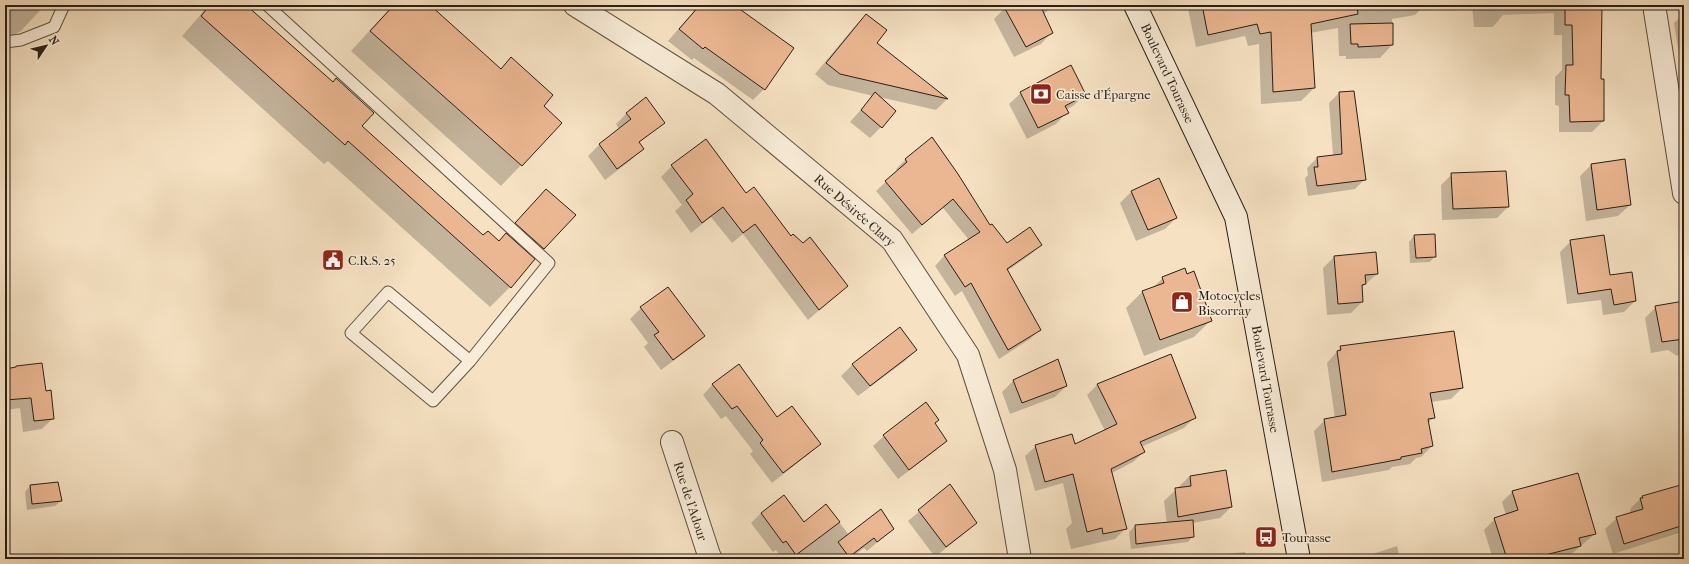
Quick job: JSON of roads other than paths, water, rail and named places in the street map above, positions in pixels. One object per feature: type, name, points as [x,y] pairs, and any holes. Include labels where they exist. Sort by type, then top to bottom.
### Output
[{"type":"street","name":"Rue Désirée Clary","points":[[575,5],[717,94],[892,240],[968,355],[1005,470],[1020,559]]},
{"type":"street","name":"Boulevard Tourasse","points":[[1135,5],[1236,217],[1299,559]]},
{"type":"street","points":[[1654,5],[1684,193]]},
{"type":"street","name":"Rue de l'Adour","points":[[672,442],[711,559]]},
{"type":"lane","points":[[5,42],[21,40],[54,28],[64,5]]},
{"type":"lane","points":[[267,5],[549,263],[470,361],[433,401],[351,333],[388,292],[470,361]]},
{"type":"place","name":"Caisse d'Épargne","points":[[1041,94]]},
{"type":"place","name":"C.R.S. 25","points":[[333,260]]},
{"type":"place","name":"Motocycles Biscorray","points":[[1182,302]]},
{"type":"place","name":"Tourasse","points":[[1266,537]]}]
